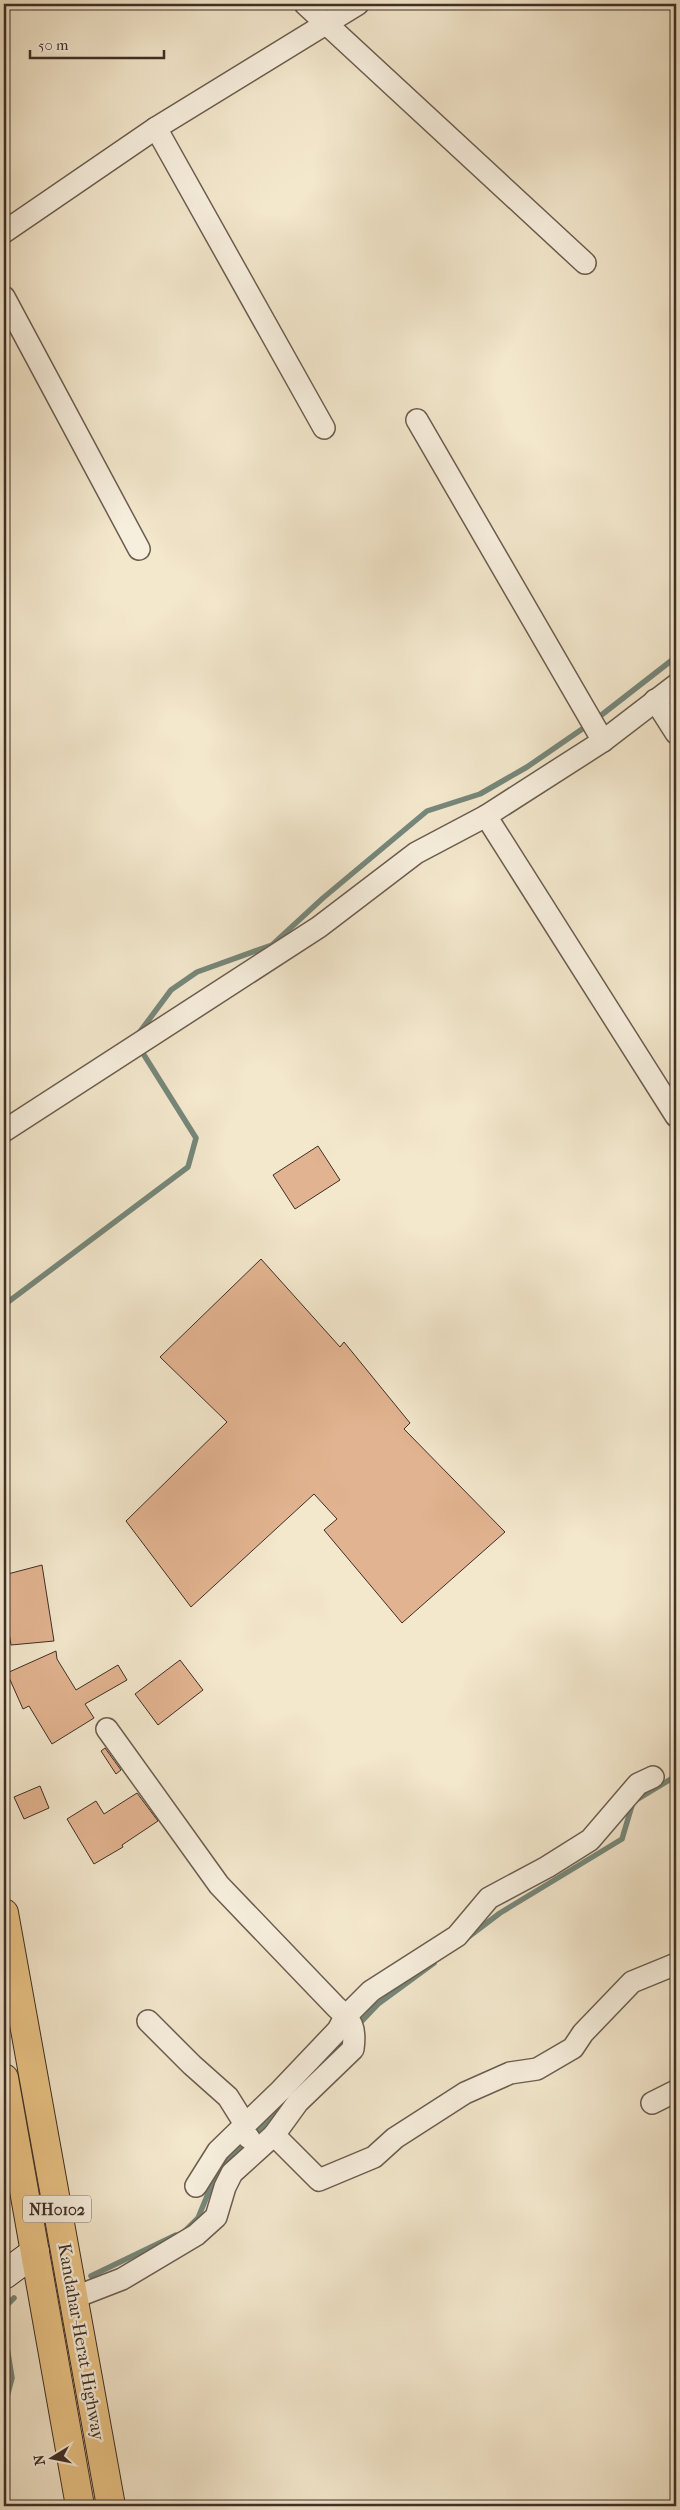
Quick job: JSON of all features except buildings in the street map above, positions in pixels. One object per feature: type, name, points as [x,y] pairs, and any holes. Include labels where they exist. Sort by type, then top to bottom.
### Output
[{"type":"highway","name":"Kandahar-Herat Highway","points":[[4,1912],[111,2506]]},
{"type":"highway","name":"Kandahar-Herat Highway","points":[[4,2078],[80,2506]]},
{"type":"street","points":[[305,4],[585,264]]},
{"type":"street","points":[[4,232],[156,128],[358,4]]},
{"type":"street","points":[[156,128],[324,428]]},
{"type":"street","points":[[4,298],[139,549]]},
{"type":"street","points":[[416,420],[596,729]]},
{"type":"street","points":[[4,1131],[319,927],[416,853],[486,816],[596,729],[655,700],[676,685]]},
{"type":"street","points":[[655,700],[676,733]]},
{"type":"street","points":[[486,816],[676,1116]]},
{"type":"street","points":[[107,1729],[218,1885],[351,2024],[353,2049],[298,2102],[255,2137],[218,2151],[196,2186]]},
{"type":"street","points":[[73,2298],[122,2279],[196,2235],[216,2217],[225,2187],[255,2137],[338,2030],[351,2024],[371,1991],[457,1936],[489,1898],[547,1867],[590,1840],[638,1784],[653,1777]]},
{"type":"street","points":[[148,2021],[192,2065],[228,2097],[255,2137],[318,2180],[374,2158],[395,2138],[465,2093],[510,2072],[537,2069],[573,2048],[583,2033],[632,1982],[676,1964]]},
{"type":"street","points":[[652,2103],[676,2091]]},
{"type":"street","points":[[4,2275],[35,2252]]},
{"type":"waterway","points":[[595,720],[676,657]]},
{"type":"waterway","points":[[139,1033],[171,990],[197,972],[272,945],[323,898],[427,811],[480,794],[527,767],[588,725]]},
{"type":"waterway","points":[[4,1305],[188,1167],[196,1138],[139,1047]]},
{"type":"waterway","points":[[467,1938],[500,1913],[622,1839],[633,1802],[676,1776]]},
{"type":"waterway","points":[[356,2027],[378,2004],[434,1963]]},
{"type":"waterway","points":[[312,2074],[348,2035]]},
{"type":"waterway","points":[[253,2135],[285,2103]]},
{"type":"waterway","points":[[185,2231],[198,2218],[219,2167],[246,2141]]},
{"type":"waterway","points":[[91,2276],[176,2235]]},
{"type":"waterway","points":[[4,2308],[14,2298]]},
{"type":"waterway","points":[[4,2329],[12,2378],[4,2408]]}]
